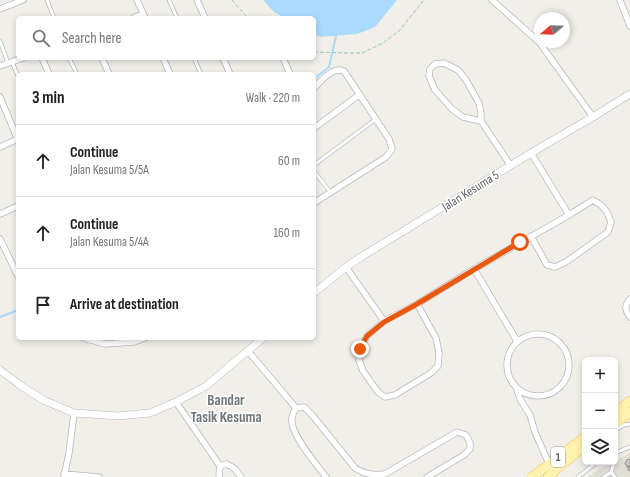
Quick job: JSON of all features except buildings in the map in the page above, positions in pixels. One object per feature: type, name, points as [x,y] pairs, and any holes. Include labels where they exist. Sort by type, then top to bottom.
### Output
[{"type":"main road","points":[[618,411],[630,401]]},
{"type":"main road","points":[[618,422],[630,412]]},
{"type":"main road","name":"1","points":[[532,477],[582,439]]},
{"type":"main road","name":"1","points":[[548,477],[560,465],[582,448]]},
{"type":"main road","points":[[553,477],[558,472],[560,465]]},
{"type":"street","points":[[0,8],[23,0]]},
{"type":"street","points":[[137,0],[144,16]]},
{"type":"street","points":[[196,0],[204,16]]},
{"type":"street","points":[[492,0],[539,42],[593,117]]},
{"type":"street","points":[[620,0],[630,26]]},
{"type":"street","points":[[0,66],[18,60]]},
{"type":"street","points":[[43,60],[48,72]]},
{"type":"street","points":[[103,60],[108,72]]},
{"type":"street","points":[[164,60],[169,72]]},
{"type":"street","points":[[224,60],[229,72]]},
{"type":"street","points":[[284,60],[289,72]]},
{"type":"street","points":[[481,121],[463,117],[452,109],[435,90],[429,76],[430,69],[435,64],[444,63],[458,70],[466,80],[479,103],[481,121],[511,166]]},
{"type":"street","points":[[316,86],[336,70],[340,69],[344,71],[389,139],[392,149],[386,157],[316,202]]},
{"type":"street","name":"Jalan Kesuma 5","points":[[316,291],[361,257],[530,153],[630,94]]},
{"type":"street","points":[[316,127],[359,95]]},
{"type":"street","points":[[0,97],[16,134]]},
{"type":"street","points":[[0,147],[16,140]]},
{"type":"street","points":[[530,153],[569,215]]},
{"type":"street","points":[[417,304],[436,338],[439,353],[438,366],[431,373],[395,395],[385,398],[378,392],[363,371],[359,360],[360,349],[367,336],[384,322],[417,304],[474,269],[593,200],[601,205],[607,212],[611,222],[608,232],[566,262],[555,267],[547,265],[531,236]]},
{"type":"street","points":[[0,214],[16,207]]},
{"type":"street","points":[[0,239],[16,272]]},
{"type":"street","points":[[346,267],[384,322]]},
{"type":"street","points":[[474,269],[517,341]]},
{"type":"street","points":[[630,299],[626,305],[626,312],[630,317]]},
{"type":"street","points":[[536,333],[547,334],[564,346],[570,367],[562,386],[553,393],[544,396],[534,396],[524,393],[516,387],[508,374],[507,359],[511,349],[517,341],[526,335],[536,333]]},
{"type":"street","points":[[91,340],[105,344],[134,342],[140,340]]},
{"type":"street","points":[[0,370],[20,386],[43,400],[74,413],[118,416],[144,414],[176,402],[206,386],[261,340]]},
{"type":"street","points":[[248,351],[296,408]]},
{"type":"street","points":[[516,387],[520,399],[530,415],[535,432],[549,464]]},
{"type":"street","points":[[176,402],[220,466],[219,477]]},
{"type":"street","points":[[296,408],[304,407],[313,416],[355,468],[363,473],[374,475],[385,474],[458,432],[466,435],[470,443],[470,449],[464,455],[427,477]]},
{"type":"street","points":[[296,408],[292,415],[294,434],[326,477]]},
{"type":"street","points":[[74,413],[69,453],[64,476],[99,477]]},
{"type":"street","points":[[220,466],[227,464],[235,469],[241,477]]},
{"type":"lane","points":[[47,0],[53,16]]},
{"type":"lane","points":[[169,0],[176,16]]},
{"type":"lane","points":[[0,41],[16,73]]},
{"type":"lane","points":[[70,60],[76,72]]},
{"type":"lane","points":[[195,60],[200,72]]},
{"type":"lane","points":[[316,164],[376,119]]},
{"type":"lane","points":[[316,174],[330,192]]},
{"type":"lane","points":[[617,429],[630,424]]},
{"type":"lane","points":[[618,452],[630,447]]},
{"type":"lane","points":[[578,477],[593,465]]},
{"type":"lane","points":[[604,477],[611,472],[613,465]]},
{"type":"lane","points":[[611,472],[615,477]]},
{"type":"path","points":[[232,0],[246,16]]},
{"type":"path","points":[[316,52],[362,53],[383,43],[399,31],[424,0]]},
{"type":"shaded area","points":[[630,453],[630,477],[588,477],[608,465],[618,465],[618,459]]},
{"type":"water","points":[[263,0],[397,0],[375,27],[357,34],[320,37],[316,35],[316,16],[281,16],[274,12]]},
{"type":"waterway","points":[[316,77],[329,67],[336,36]]},
{"type":"waterway","points":[[0,317],[16,311]]},
{"type":"district","name":"Bandar Tasik Kesuma","points":[[226,408]]},
{"type":"route","points":[[360,349],[367,336],[384,322],[417,304],[520,242]]}]
